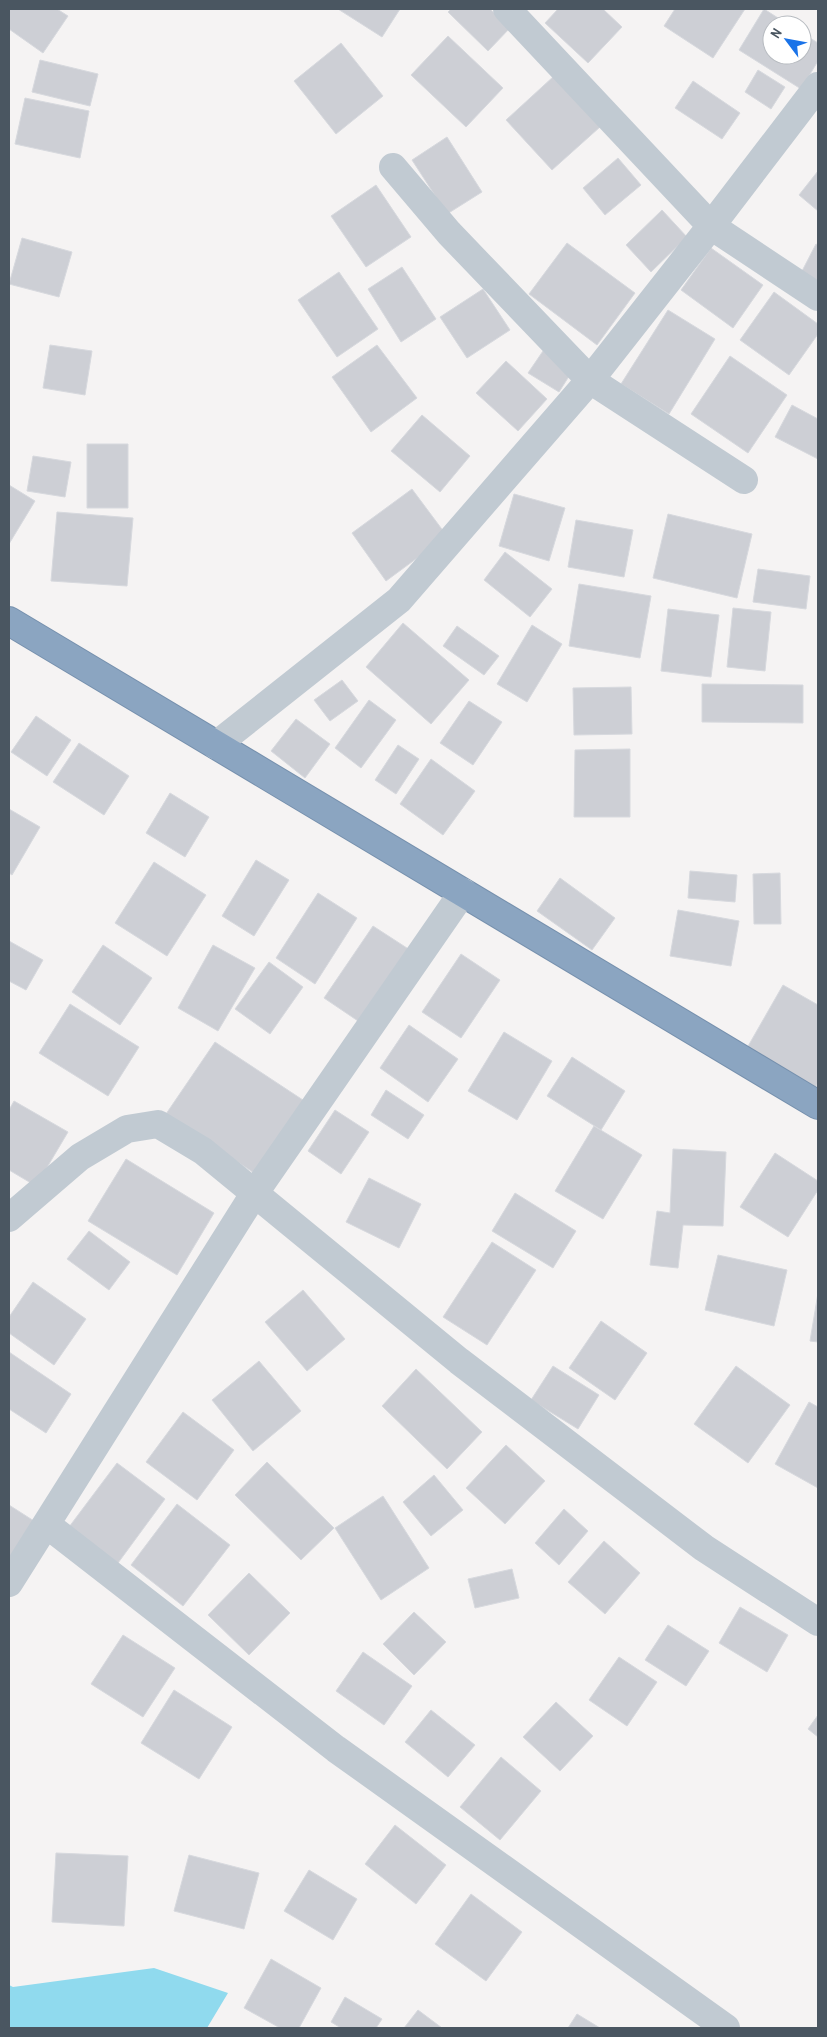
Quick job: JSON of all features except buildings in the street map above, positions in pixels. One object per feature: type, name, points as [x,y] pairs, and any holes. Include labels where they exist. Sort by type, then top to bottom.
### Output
[{"type":"highway","points":[[9,621],[818,1105]]},
{"type":"street","points":[[507,9],[711,226],[818,297]]},
{"type":"street","points":[[216,745],[399,600],[590,380],[818,86]]},
{"type":"street","points":[[393,167],[449,233],[590,380],[744,480]]},
{"type":"street","points":[[9,1583],[254,1194],[463,892]]},
{"type":"street","points":[[9,1218],[80,1157],[127,1129],[158,1124],[203,1151],[459,1361],[696,1542],[818,1622]]},
{"type":"street","points":[[46,1524],[336,1749],[726,2028]]},
{"type":"water","points":[[154,1968],[228,1993],[207,2028],[9,2028],[9,1985],[13,1987]]}]
